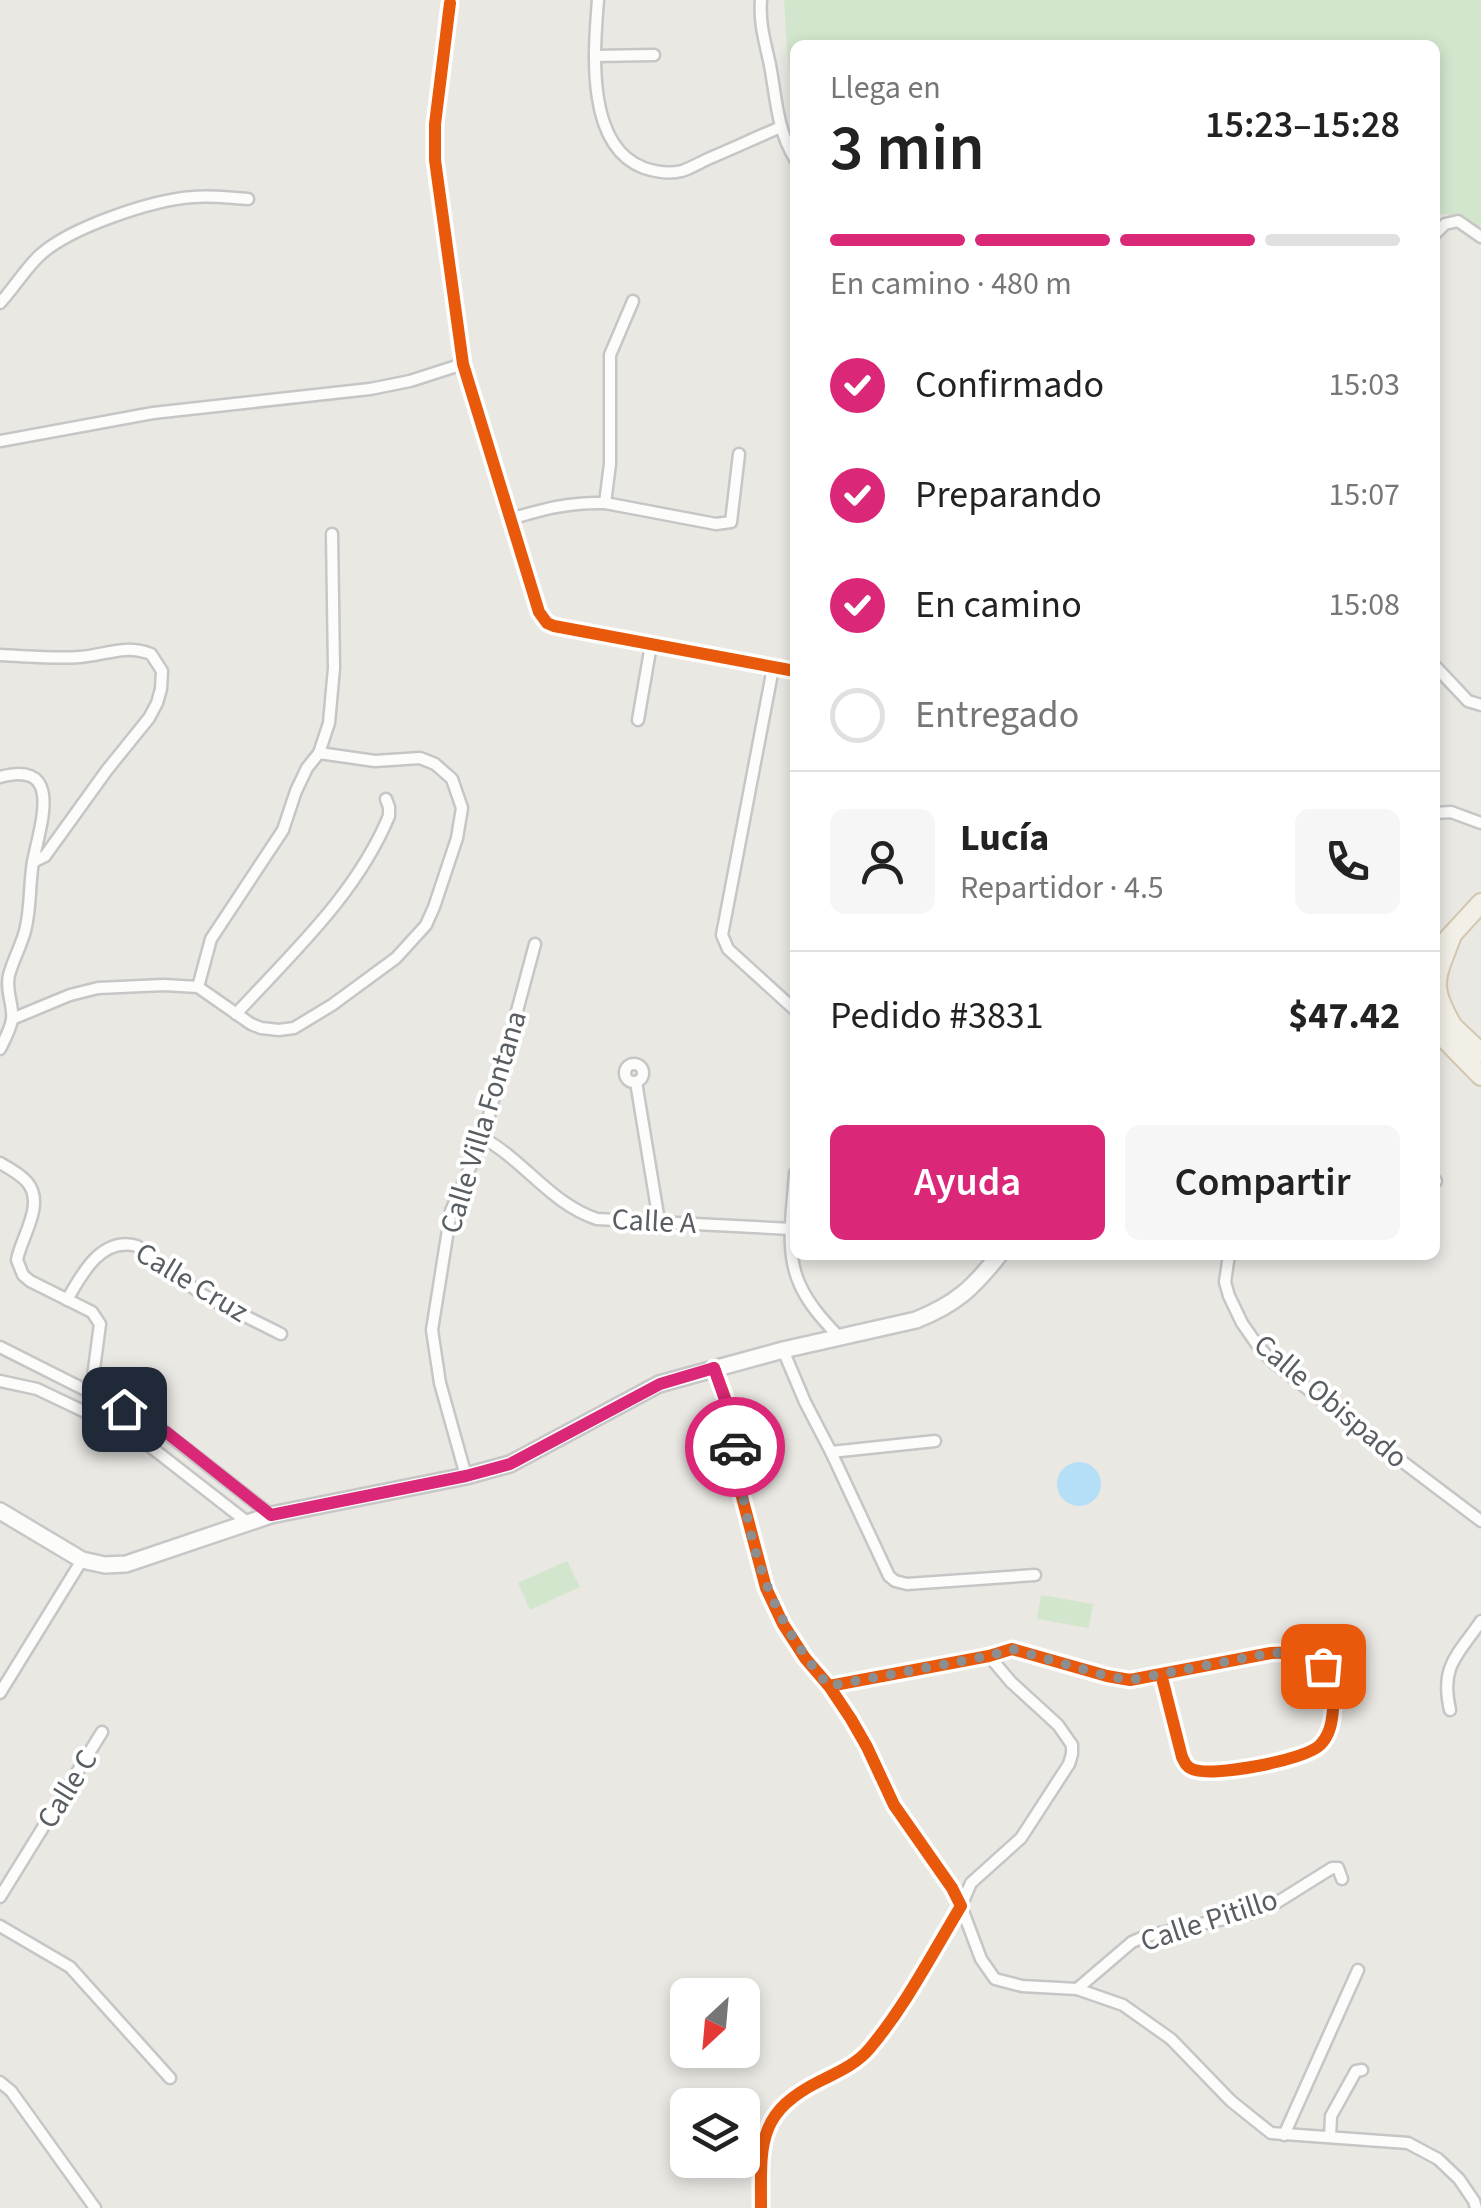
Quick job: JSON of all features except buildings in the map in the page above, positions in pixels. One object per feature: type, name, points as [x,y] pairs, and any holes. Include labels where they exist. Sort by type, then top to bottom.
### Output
[{"type":"main road","points":[[1440,946],[1481,903]]},
{"type":"main road","points":[[1440,968],[1452,935]]},
{"type":"main road","points":[[1444,1027],[1481,1053]]},
{"type":"main road","points":[[1444,1027],[1481,1076]]},
{"type":"main road","points":[[0,1511],[82,1560],[105,1566],[126,1564],[271,1515],[510,1464],[660,1384],[783,1350],[916,1320],[963,1296],[995,1260]]},
{"type":"street","points":[[598,0],[598,102],[607,132],[635,164],[664,173],[682,170],[781,126]]},
{"type":"street","points":[[761,0],[761,26],[781,126],[790,147]]},
{"type":"street","points":[[450,3],[434,160],[463,364],[539,612],[547,622],[790,670]]},
{"type":"street","points":[[595,56],[654,55]]},
{"type":"street","points":[[0,303],[38,257],[61,240],[94,225],[165,200],[196,196],[248,199]]},
{"type":"street","points":[[1440,229],[1458,221],[1481,237]]},
{"type":"street","points":[[605,504],[610,464],[610,355],[633,301]]},
{"type":"street","points":[[0,441],[153,412],[370,389],[463,364]]},
{"type":"street","points":[[510,519],[560,505],[605,504],[716,524],[731,522],[739,454]]},
{"type":"street","points":[[198,988],[211,939],[283,830],[307,768],[319,753],[332,708],[332,534]]},
{"type":"street","points":[[638,720],[652,644]]},
{"type":"street","points":[[0,655],[79,658],[132,649],[150,654],[162,671],[157,703],[149,718],[45,856],[33,862]]},
{"type":"street","points":[[773,668],[722,935],[728,949],[790,1005]]},
{"type":"street","points":[[1440,671],[1468,700],[1481,705]]},
{"type":"street","points":[[12,1018],[98,988],[164,985],[198,988],[261,1028],[294,1028],[332,1006],[396,958],[426,925],[446,874],[462,808],[452,778],[420,758],[375,761],[319,753]]},
{"type":"street","points":[[0,776],[34,776],[44,803],[26,928],[7,984],[12,1018],[0,1049]]},
{"type":"street","points":[[236,1014],[356,878],[388,816],[386,799]]},
{"type":"street","points":[[1440,813],[1451,812],[1481,823]]},
{"type":"street","name":"Calle Villa Fontana","points":[[466,1476],[440,1383],[432,1330],[451,1211],[483,1138],[536,944]]},
{"type":"street","points":[[636,1082],[659,1221]]},
{"type":"street","name":"Calle A","points":[[483,1138],[560,1200],[597,1219],[790,1229]]},
{"type":"street","points":[[0,1162],[31,1186],[33,1213],[17,1260],[22,1275],[92,1312],[100,1324],[91,1392]]},
{"type":"street","name":"Calle Cruz","points":[[67,1300],[96,1258],[107,1248],[128,1243],[203,1295],[281,1334]]},
{"type":"street","points":[[793,1260],[800,1285],[814,1309],[839,1337]]},
{"type":"street","name":"Calle Obispado","points":[[1228,1260],[1229,1296],[1258,1346],[1334,1410],[1481,1521]]},
{"type":"street","points":[[0,1347],[166,1432],[271,1515]]},
{"type":"street","points":[[783,1350],[889,1576],[906,1584],[1035,1575]]},
{"type":"street","points":[[714,1368],[730,1414],[742,1498],[766,1588],[783,1624],[868,1747],[894,1805],[952,1888],[981,1959],[996,1978],[1022,1986],[1077,1989],[1123,2006],[1171,2039],[1244,2112],[1271,2133],[1408,2143],[1438,2158],[1459,2180],[1476,2208]]},
{"type":"street","points":[[0,1380],[37,1389],[138,1437],[247,1522]]},
{"type":"street","points":[[831,1452],[934,1442]]},
{"type":"street","points":[[0,1693],[82,1560]]},
{"type":"street","points":[[1450,1710],[1445,1682],[1448,1671],[1481,1621]]},
{"type":"street","points":[[829,1686],[1012,1649],[1120,1678],[1140,1678],[1271,1653],[1303,1653],[1330,1674],[1332,1723],[1322,1743],[1303,1756],[1231,1770],[1195,1770],[1182,1757],[1161,1674]]},
{"type":"street","points":[[762,2208],[760,2158],[770,2122],[781,2106],[797,2092],[861,2058],[872,2046],[900,2008],[972,1884],[1021,1838],[1069,1764],[1072,1745],[1058,1725],[989,1656]]},
{"type":"street","name":"Calle C","points":[[0,1897],[102,1732]]},
{"type":"street","name":"Calle Pitillo","points":[[1077,1989],[1121,1950],[1146,1936],[1252,1913],[1276,1903],[1332,1868],[1338,1868],[1342,1878]]},
{"type":"street","points":[[0,1926],[70,1967],[170,2078]]},
{"type":"street","points":[[1284,2135],[1358,1970]]},
{"type":"street","points":[[1330,2137],[1331,2116],[1356,2072],[1362,2070]]},
{"type":"street","points":[[0,2082],[11,2090],[95,2208]]},
{"type":"green space","points":[[784,0],[1481,0],[1481,227],[1453,215],[1440,214],[1440,40],[790,40],[790,71]]},
{"type":"green space","points":[[567,1561],[580,1587],[530,1610],[518,1583]]},
{"type":"green space","points":[[1041,1595],[1093,1604],[1089,1628],[1037,1619]]},
{"type":"water","points":[[1079,1462],[1094,1469],[1101,1484],[1094,1499],[1079,1506],[1064,1499],[1057,1484],[1064,1469]]},
{"type":"cycle path","points":[[450,3],[435,124],[435,160],[463,364],[539,612],[554,626],[790,670]]},
{"type":"cycle path","points":[[714,1368],[731,1414],[742,1497],[766,1588],[783,1624],[851,1719],[894,1805],[961,1906],[907,1997],[865,2054],[799,2093],[773,2119],[763,2149],[761,2208]]},
{"type":"cycle path","points":[[829,1686],[1012,1649],[1130,1680],[1271,1653],[1299,1654],[1320,1663],[1327,1671],[1333,1693],[1330,1728],[1320,1745],[1311,1751],[1278,1762],[1218,1771],[1192,1769],[1182,1757],[1161,1674]]},
{"type":"way so far","points":[[735,1447],[742,1498],[766,1588],[783,1624],[829,1686],[1012,1649],[1130,1680],[1271,1653],[1303,1653],[1323,1666]]},
{"type":"route","points":[[124,1409],[166,1432],[271,1515],[510,1464],[660,1384],[714,1368],[730,1414],[735,1447]]}]
